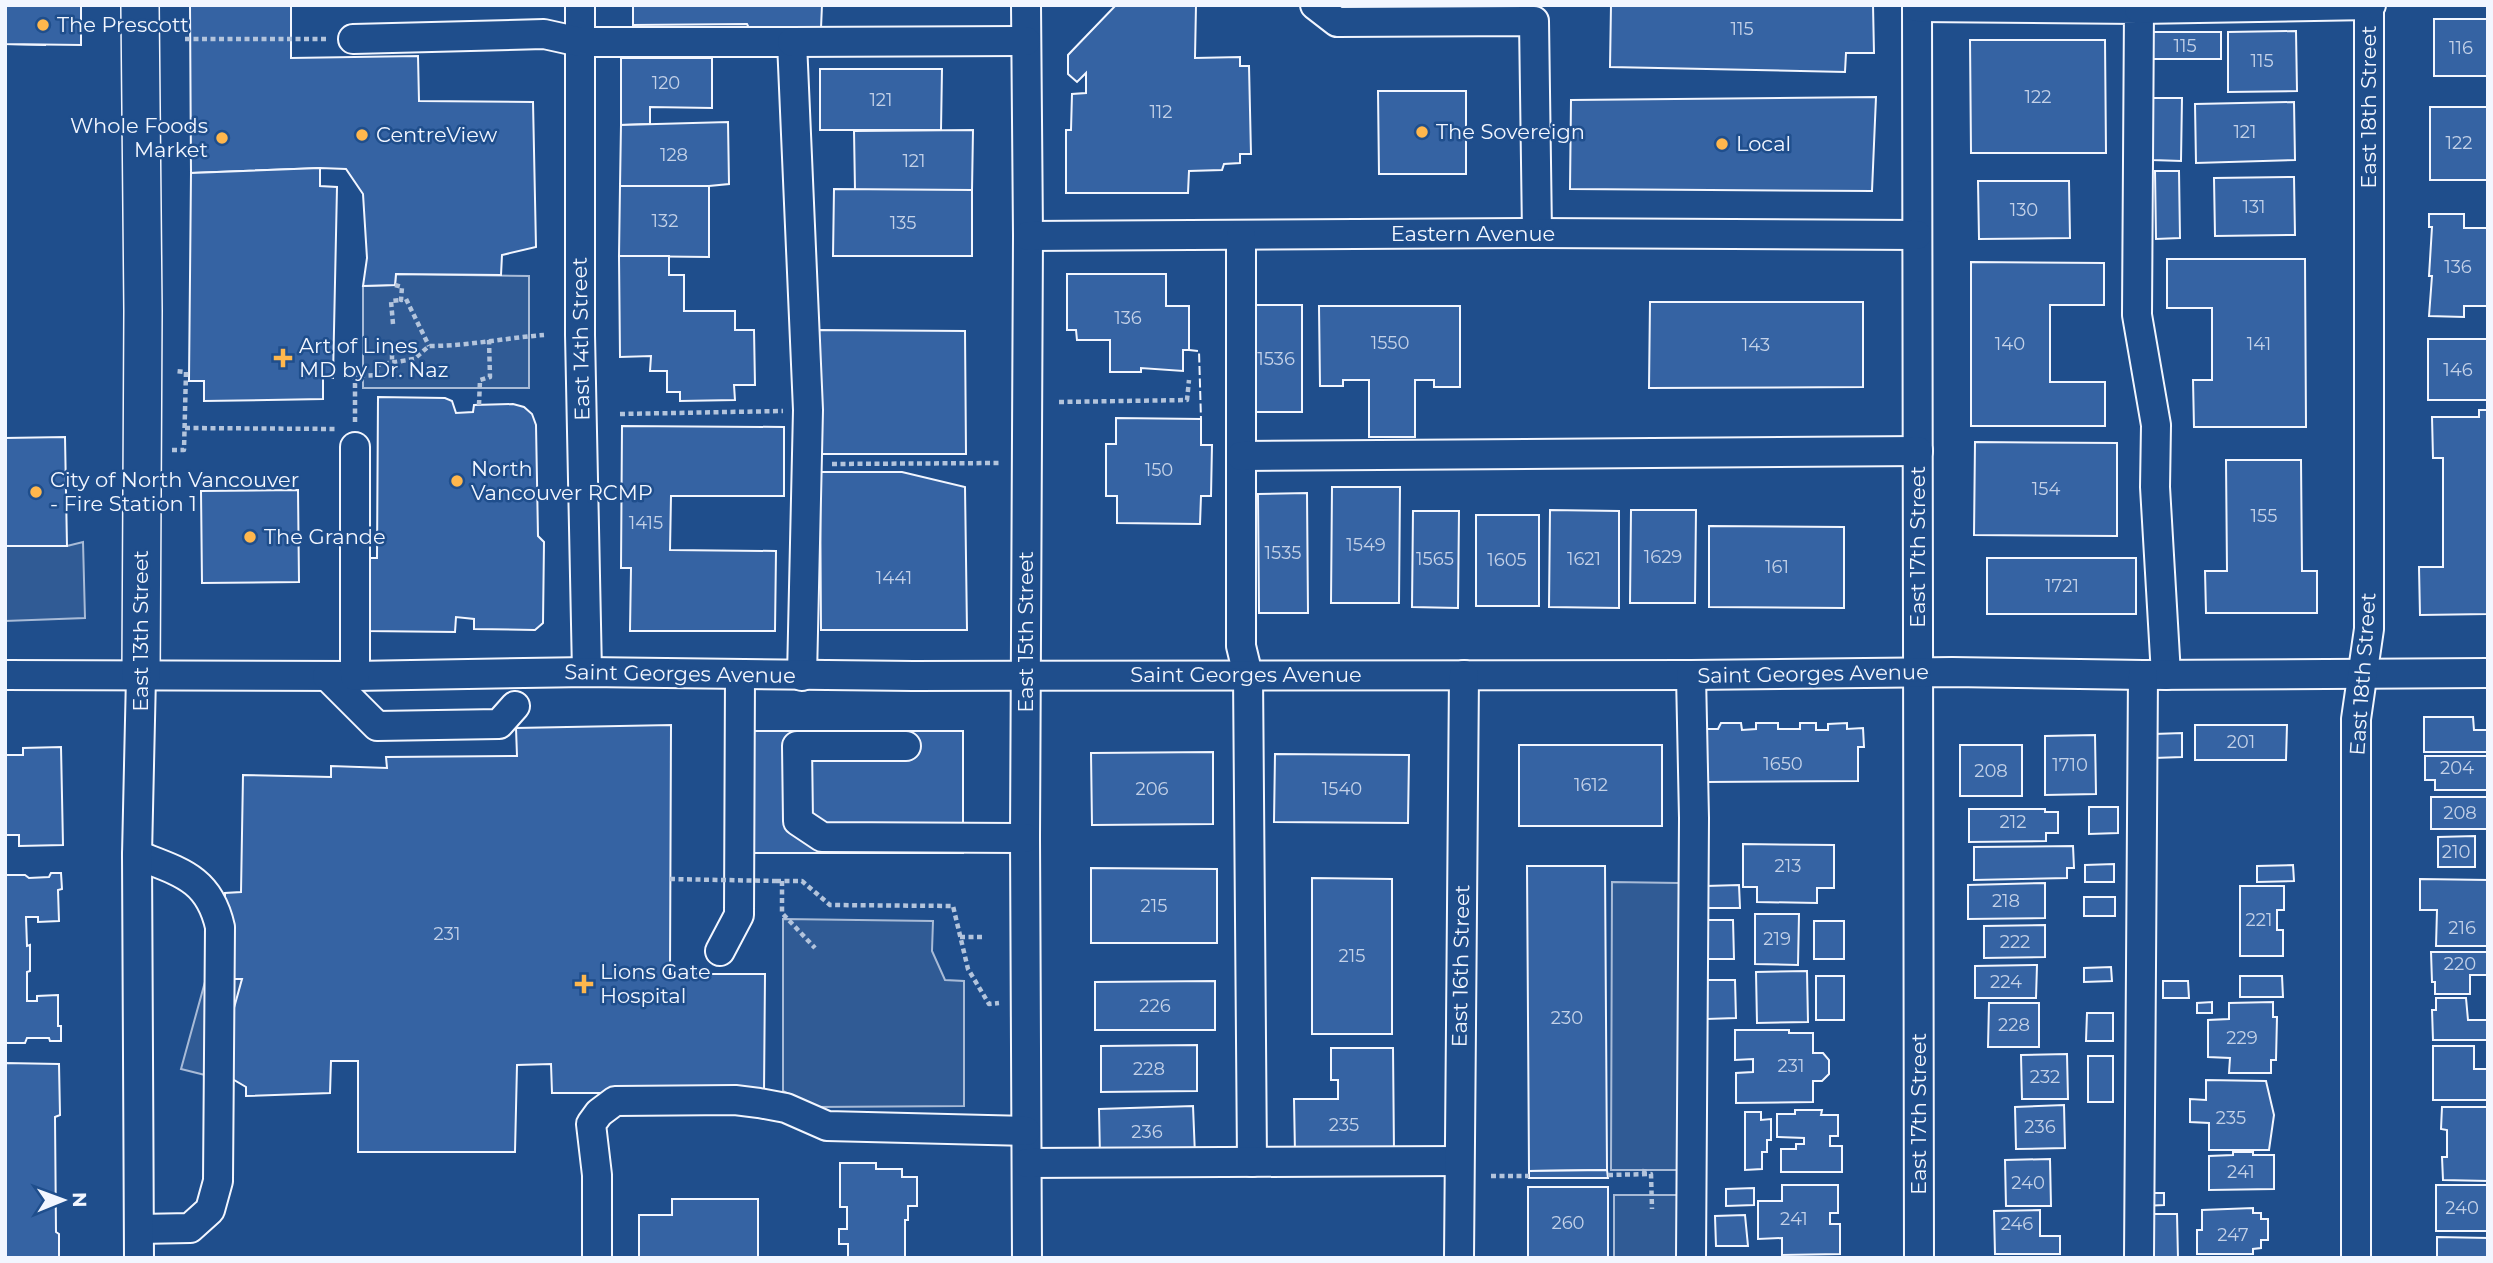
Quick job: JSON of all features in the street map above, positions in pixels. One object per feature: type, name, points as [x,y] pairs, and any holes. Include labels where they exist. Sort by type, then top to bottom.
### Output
[{"type":"main road","name":"East 13th Street","points":[[140,5],[143,300],[141,676]]},
{"type":"street","name":"East 14th Street","points":[[580,5],[580,335],[587,672]]},
{"type":"street","name":"East 15th Street","points":[[1026,5],[1027,1258]]},
{"type":"street","points":[[1315,5],[1337,22],[1534,21],[1537,233]]},
{"type":"street","points":[[1917,6],[2140,9],[2370,5]]},
{"type":"street","name":"East 18th Street","points":[[2356,1258],[2356,719],[2369,628],[2370,5]]},
{"type":"street","name":"East 17th Street","points":[[1917,6],[1919,1258]]},
{"type":"street","points":[[2138,1258],[2155,675],[2156,425],[2137,315],[2140,9]]},
{"type":"street","points":[[354,39],[544,34],[580,42],[1026,41]]},
{"type":"street","points":[[792,42],[807,410],[802,676]]},
{"type":"street","name":"Eastern Avenue","points":[[1028,236],[1537,233],[1917,235]]},
{"type":"street","points":[[1241,236],[1241,646],[1248,675],[1252,1162]]},
{"type":"street","points":[[355,438],[355,676]]},
{"type":"street","points":[[1241,456],[1918,451]]},
{"type":"street","name":"Saint Georges Avenue","points":[[5,675],[355,676],[587,672],[802,676],[2488,673]]},
{"type":"street","points":[[720,951],[739,915],[740,675]]},
{"type":"street","name":"East 16th Street","points":[[1459,1258],[1464,675]]},
{"type":"street","points":[[1691,675],[1694,818],[1691,1258]]},
{"type":"street","name":"East 13th Street","points":[[139,1258],[137,855],[141,676]]},
{"type":"street","points":[[327,676],[377,726],[499,724],[514,706]]},
{"type":"street","points":[[906,746],[797,746],[798,821],[822,837],[1025,838]]},
{"type":"street","points":[[137,855],[177,870],[201,886],[211,898],[220,927],[218,1181],[210,1210],[190,1228],[139,1229]]},
{"type":"street","points":[[597,1258],[597,1175],[592,1124],[599,1113],[615,1101],[734,1100],[786,1108],[827,1126],[1026,1131]]},
{"type":"street","points":[[1027,1163],[1459,1161]]},
{"type":"path","points":[[185,39],[354,39]]},
{"type":"path","points":[[395,285],[402,286],[401,300]]},
{"type":"path","points":[[393,324],[391,301],[406,299],[429,346]]},
{"type":"path","points":[[185,428],[355,438],[355,376],[377,375],[377,365],[414,359],[429,346],[461,346],[489,340],[544,335]]},
{"type":"path","points":[[479,405],[480,380],[491,377],[489,340]]},
{"type":"path","points":[[392,346],[392,363]]},
{"type":"path","points":[[172,450],[184,450],[186,372],[176,371]]},
{"type":"path","points":[[1059,402],[1187,400],[1189,380]]},
{"type":"path","points":[[620,414],[807,410]]},
{"type":"path","points":[[806,464],[1027,463]]},
{"type":"path","points":[[670,879],[802,881],[830,905],[953,906],[968,969],[989,1003],[999,1003]]},
{"type":"path","points":[[779,881],[782,913],[815,948]]},
{"type":"path","points":[[960,937],[982,937]]},
{"type":"path","points":[[1644,1174],[1645,1166]]},
{"type":"path","points":[[1608,1175],[1651,1174],[1652,1209]]},
{"type":"path","points":[[1491,1176],[1530,1176]]},
{"type":"shaded area","points":[[396,274],[529,276],[529,388],[363,388],[363,286],[395,285]]},
{"type":"shaded area","points":[[83,542],[85,618],[5,621],[5,546],[67,546]]},
{"type":"shaded area","points":[[1612,882],[1679,883],[1679,1170],[1611,1170]]},
{"type":"shaded area","points":[[783,919],[933,921],[932,951],[945,980],[964,981],[964,1106],[812,1107],[783,1091]]},
{"type":"shaded area","points":[[216,942],[255,980],[229,1081],[181,1069]]},
{"type":"shaded area","points":[[1614,1195],[1678,1195],[1677,1258],[1614,1258]]},
{"type":"building","points":[[5,5],[45,5],[45,45],[5,44]]},
{"type":"building","name":"The Prescott","points":[[5,5],[81,5],[81,45],[5,44]]},
{"type":"building","name":"CentreView","points":[[190,5],[291,5],[291,58],[418,56],[419,101],[533,102],[536,247],[502,255],[501,275],[396,274],[395,285],[363,286],[367,258],[363,194],[346,169],[191,173]]},
{"type":"building","points":[[633,5],[822,5],[821,28],[749,28],[747,24],[633,25]]},
{"type":"building","points":[[1116,5],[1196,5],[1195,58],[1240,57],[1240,66],[1249,66],[1251,154],[1240,154],[1240,163],[1224,164],[1222,170],[1189,171],[1188,193],[1066,193],[1066,130],[1071,130],[1072,94],[1086,93],[1086,73],[1077,82],[1068,74],[1068,55]]},
{"type":"building","points":[[1611,5],[1873,5],[1874,53],[1846,53],[1845,72],[1610,67]]},
{"type":"building","points":[[2434,19],[2488,19],[2488,76],[2434,76]]},
{"type":"building","points":[[2296,31],[2297,91],[2228,92],[2228,32]]},
{"type":"building","points":[[2150,32],[2221,32],[2221,59],[2150,59]]},
{"type":"building","points":[[1970,40],[2105,40],[2106,153],[1971,153]]},
{"type":"building","points":[[621,58],[712,58],[712,108],[650,107],[650,124],[621,125]]},
{"type":"building","points":[[820,69],[942,69],[941,130],[820,130]]},
{"type":"building","name":"The Sovereign","points":[[1378,91],[1466,91],[1466,174],[1379,174]]},
{"type":"building","name":"Local","points":[[1876,97],[1872,191],[1570,189],[1571,100]]},
{"type":"building","points":[[2153,98],[2182,98],[2181,161],[2152,160]]},
{"type":"building","points":[[2294,102],[2295,160],[2196,163],[2195,104]]},
{"type":"building","points":[[2430,107],[2488,107],[2488,180],[2430,180]]},
{"type":"building","points":[[728,122],[729,184],[620,186],[621,125]]},
{"type":"building","points":[[973,130],[972,190],[855,190],[854,131]]},
{"type":"building","points":[[320,168],[320,186],[337,187],[333,378],[323,377],[323,399],[204,401],[204,381],[189,381],[191,173]]},
{"type":"building","points":[[2155,171],[2179,171],[2180,238],[2156,239]]},
{"type":"building","points":[[2294,177],[2295,235],[2215,236],[2214,178]]},
{"type":"building","points":[[1978,181],[2069,181],[2070,238],[1979,239]]},
{"type":"building","points":[[620,186],[709,186],[709,257],[619,256]]},
{"type":"building","points":[[834,189],[972,190],[972,256],[833,256]]},
{"type":"building","points":[[2429,214],[2464,214],[2464,228],[2488,228],[2488,306],[2464,306],[2464,317],[2429,316],[2432,227],[2429,227]]},
{"type":"building","points":[[619,256],[669,256],[669,275],[684,275],[684,311],[735,311],[735,330],[754,330],[755,385],[734,385],[735,400],[680,401],[680,392],[667,392],[667,371],[650,371],[651,356],[620,357]]},
{"type":"building","points":[[2167,259],[2305,259],[2306,427],[2194,427],[2193,380],[2212,380],[2212,308],[2167,308]]},
{"type":"building","points":[[1971,262],[2104,263],[2104,305],[2050,305],[2050,382],[2105,382],[2105,426],[1971,426]]},
{"type":"building","points":[[1067,274],[1166,274],[1166,306],[1189,306],[1189,350],[1183,350],[1183,371],[1141,368],[1141,372],[1110,372],[1110,340],[1077,340],[1076,330],[1067,330]]},
{"type":"building","points":[[1650,302],[1863,302],[1863,387],[1649,388]]},
{"type":"building","points":[[1249,305],[1302,305],[1302,412],[1249,412]]},
{"type":"building","points":[[1319,306],[1460,306],[1460,387],[1434,387],[1434,380],[1415,380],[1415,437],[1369,437],[1369,380],[1343,380],[1343,386],[1320,386]]},
{"type":"building","points":[[819,330],[965,331],[966,454],[819,454]]},
{"type":"building","points":[[2428,339],[2488,339],[2488,400],[2428,400]]},
{"type":"building","name":"North Vancouver RCMP","points":[[378,397],[445,398],[452,401],[456,413],[473,412],[474,405],[513,404],[524,407],[532,414],[536,425],[538,536],[544,542],[543,623],[535,630],[474,629],[474,619],[456,617],[455,632],[366,631],[368,558],[377,558]]},
{"type":"building","points":[[2479,410],[2488,410],[2488,614],[2420,615],[2419,567],[2443,567],[2443,458],[2433,458],[2432,417],[2479,417]]},
{"type":"building","points":[[1116,418],[1201,419],[1201,445],[1212,445],[1211,496],[1201,496],[1200,524],[1117,523],[1117,496],[1106,496],[1106,444],[1116,444]]},
{"type":"building","points":[[622,426],[784,427],[784,496],[671,496],[670,550],[776,551],[775,631],[630,631],[631,568],[621,568]]},
{"type":"building","name":"City of North Vancouver - Fire Station 1","points":[[65,437],[67,546],[5,546],[5,438]]},
{"type":"building","points":[[1975,442],[2117,443],[2117,536],[1974,535]]},
{"type":"building","points":[[2226,460],[2301,460],[2302,571],[2317,571],[2317,613],[2206,613],[2205,571],[2227,571]]},
{"type":"building","points":[[820,472],[902,472],[965,487],[967,630],[821,630]]},
{"type":"building","points":[[1332,487],[1400,487],[1399,603],[1331,603]]},
{"type":"building","name":"The Grande","points":[[298,490],[299,582],[202,583],[201,491]]},
{"type":"building","points":[[1307,493],[1308,613],[1259,613],[1258,494]]},
{"type":"building","points":[[1550,510],[1619,511],[1619,608],[1549,607]]},
{"type":"building","points":[[1631,510],[1696,510],[1695,603],[1630,603]]},
{"type":"building","points":[[1413,511],[1459,511],[1458,608],[1412,607]]},
{"type":"building","points":[[1476,515],[1539,515],[1539,606],[1476,606]]},
{"type":"building","points":[[1709,526],[1844,527],[1844,608],[1709,607]]},
{"type":"building","points":[[1987,558],[2136,558],[2136,614],[1987,614]]},
{"type":"building","points":[[2424,717],[2473,717],[2474,730],[2488,730],[2488,752],[2424,752]]},
{"type":"building","points":[[1721,723],[1741,723],[1742,730],[1756,729],[1756,723],[1778,723],[1778,729],[1800,729],[1800,723],[1816,723],[1816,730],[1828,730],[1828,724],[1847,723],[1847,729],[1863,728],[1864,747],[1858,747],[1858,781],[1707,782],[1707,729],[1718,729]]},
{"type":"building","points":[[671,725],[670,974],[765,974],[764,1093],[552,1093],[551,1064],[517,1065],[515,1152],[358,1152],[358,1061],[331,1061],[330,1093],[246,1096],[246,1087],[224,1074],[219,1062],[242,979],[224,979],[225,893],[241,892],[243,775],[331,777],[331,766],[387,768],[386,757],[517,756],[516,728]]},
{"type":"building","points":[[2195,725],[2287,725],[2286,760],[2195,760]]},
{"type":"building","points":[[751,731],[963,731],[963,853],[751,853]]},
{"type":"building","points":[[2182,733],[2182,757],[2154,758],[2154,734]]},
{"type":"building","points":[[2095,735],[2096,794],[2045,795],[2045,736]]},
{"type":"building","points":[[1519,745],[1662,745],[1662,826],[1519,826]]},
{"type":"building","points":[[1960,745],[2022,745],[2022,796],[1960,796]]},
{"type":"building","points":[[61,747],[63,845],[19,846],[19,835],[5,835],[5,755],[23,755],[23,748]]},
{"type":"building","points":[[1213,752],[1213,824],[1092,825],[1091,753]]},
{"type":"building","points":[[1275,754],[1409,755],[1408,823],[1274,822]]},
{"type":"building","points":[[2425,756],[2488,756],[2488,790],[2435,790],[2435,780],[2425,780]]},
{"type":"building","points":[[2431,797],[2488,797],[2488,829],[2431,829]]},
{"type":"building","points":[[2089,807],[2118,807],[2118,833],[2089,834]]},
{"type":"building","points":[[1969,809],[2045,809],[2045,812],[2058,812],[2058,833],[2046,833],[2046,841],[1969,842]]},
{"type":"building","points":[[2475,836],[2475,867],[2438,867],[2438,837]]},
{"type":"building","points":[[1743,844],[1834,845],[1834,888],[1817,888],[1817,903],[1757,902],[1757,887],[1743,887]]},
{"type":"building","points":[[2073,846],[2074,868],[2067,868],[2067,878],[1974,880],[1974,847]]},
{"type":"building","points":[[2114,864],[2114,882],[2085,882],[2085,865]]},
{"type":"building","points":[[2293,865],[2294,881],[2257,882],[2257,866]]},
{"type":"building","points":[[1527,866],[1605,866],[1607,1170],[1529,1171]]},
{"type":"building","points":[[1091,868],[1217,869],[1217,943],[1091,943]]},
{"type":"building","points":[[51,873],[61,873],[62,889],[58,890],[59,921],[38,922],[38,917],[26,917],[27,946],[30,945],[27,1001],[37,1001],[37,996],[58,995],[61,1041],[27,1038],[25,1043],[5,1043],[5,875],[25,875],[29,878],[49,877]]},
{"type":"building","points":[[1312,878],[1392,879],[1392,1034],[1312,1034]]},
{"type":"building","points":[[2420,879],[2488,880],[2488,946],[2436,946],[2437,910],[2420,910]]},
{"type":"building","points":[[2045,883],[2045,918],[1968,919],[1968,885]]},
{"type":"building","points":[[1739,885],[1740,908],[1706,908],[1706,886]]},
{"type":"building","points":[[2240,886],[2284,886],[2284,910],[2277,910],[2277,930],[2283,930],[2283,956],[2240,956]]},
{"type":"building","points":[[2084,897],[2115,897],[2115,916],[2084,916]]},
{"type":"building","points":[[1755,914],[1799,914],[1798,965],[1755,964]]},
{"type":"building","points":[[1706,920],[1733,920],[1734,959],[1707,959]]},
{"type":"building","points":[[1814,921],[1844,921],[1844,959],[1814,959]]},
{"type":"building","points":[[2045,925],[2045,957],[1984,958],[1984,926]]},
{"type":"building","points":[[2431,952],[2488,952],[2488,975],[2470,975],[2470,994],[2435,994]]},
{"type":"building","points":[[2037,965],[2036,998],[1975,998],[1975,966]]},
{"type":"building","points":[[2111,967],[2112,981],[2084,982],[2084,968]]},
{"type":"building","points":[[1807,971],[1808,1022],[1757,1023],[1756,972]]},
{"type":"building","points":[[1816,976],[1844,976],[1844,1020],[1816,1020]]},
{"type":"building","points":[[2240,976],[2282,976],[2283,997],[2240,997]]},
{"type":"building","points":[[1706,980],[1735,980],[1736,1018],[1707,1019]]},
{"type":"building","points":[[1215,981],[1215,1030],[1095,1030],[1095,982]]},
{"type":"building","points":[[2163,981],[2188,981],[2189,998],[2163,998]]},
{"type":"building","points":[[2436,998],[2466,998],[2468,1020],[2488,1020],[2488,1040],[2433,1040],[2432,1010],[2436,1010]]},
{"type":"building","points":[[2212,1002],[2212,1013],[2197,1013],[2197,1003]]},
{"type":"building","points":[[2273,1002],[2273,1017],[2277,1017],[2276,1060],[2271,1060],[2271,1073],[2229,1073],[2230,1058],[2208,1057],[2208,1020],[2229,1019],[2229,1003]]},
{"type":"building","points":[[1989,1003],[2039,1003],[2039,1047],[1988,1047]]},
{"type":"building","points":[[2087,1013],[2113,1013],[2113,1041],[2086,1041]]},
{"type":"building","points":[[1735,1030],[1813,1033],[1813,1053],[1823,1053],[1829,1060],[1829,1074],[1822,1081],[1813,1081],[1813,1102],[1736,1103],[1736,1073],[1753,1072],[1753,1059],[1735,1060]]},
{"type":"building","points":[[1197,1045],[1197,1091],[1101,1092],[1101,1046]]},
{"type":"building","points":[[2433,1046],[2474,1046],[2474,1069],[2488,1069],[2488,1100],[2433,1100]]},
{"type":"building","points":[[1331,1048],[1393,1048],[1394,1152],[1295,1153],[1294,1099],[1338,1099],[1338,1080],[1331,1080]]},
{"type":"building","points":[[2067,1054],[2068,1099],[2022,1099],[2021,1055]]},
{"type":"building","points":[[2088,1056],[2113,1056],[2113,1102],[2088,1102]]},
{"type":"building","points":[[5,1063],[59,1064],[60,1115],[55,1117],[56,1232],[59,1234],[59,1258],[5,1258]]},
{"type":"building","points":[[2206,1080],[2266,1081],[2274,1115],[2269,1150],[2209,1150],[2209,1123],[2190,1122],[2190,1099],[2206,1100]]},
{"type":"building","points":[[2064,1105],[2065,1148],[2016,1149],[2015,1107]]},
{"type":"building","points":[[1193,1106],[1195,1155],[1100,1157],[1099,1109]]},
{"type":"building","points":[[2442,1107],[2488,1107],[2488,1181],[2443,1180],[2442,1157],[2447,1157],[2447,1130],[2441,1129]]},
{"type":"building","points":[[1795,1110],[1822,1110],[1821,1115],[1838,1115],[1838,1136],[1830,1136],[1830,1146],[1842,1146],[1842,1172],[1781,1172],[1781,1149],[1796,1149],[1796,1144],[1804,1144],[1804,1138],[1777,1137],[1777,1114],[1795,1114]]},
{"type":"building","points":[[1745,1112],[1761,1112],[1761,1120],[1771,1119],[1771,1140],[1767,1140],[1767,1152],[1762,1152],[1762,1169],[1745,1170]]},
{"type":"building","points":[[2233,1152],[2274,1155],[2274,1189],[2209,1190],[2209,1156],[2233,1155]]},
{"type":"building","points":[[2050,1159],[2051,1206],[2006,1206],[2005,1160]]},
{"type":"building","points":[[840,1163],[876,1163],[876,1169],[902,1169],[902,1177],[917,1177],[917,1206],[908,1206],[908,1220],[905,1220],[905,1258],[848,1258],[848,1244],[839,1244],[839,1229],[847,1229],[847,1207],[840,1207]]},
{"type":"building","points":[[1607,1170],[1608,1178],[1529,1178],[1529,1171]]},
{"type":"building","points":[[1782,1185],[1838,1185],[1838,1213],[1830,1213],[1830,1224],[1840,1224],[1840,1254],[1782,1255],[1782,1238],[1758,1239],[1758,1201],[1782,1201]]},
{"type":"building","points":[[2436,1185],[2488,1185],[2488,1231],[2436,1231]]},
{"type":"building","points":[[1528,1187],[1608,1187],[1608,1258],[1528,1258]]},
{"type":"building","points":[[1754,1188],[1754,1205],[1726,1206],[1726,1189]]},
{"type":"building","points":[[2143,1193],[2164,1193],[2164,1205],[2143,1206]]},
{"type":"building","points":[[672,1199],[758,1199],[758,1258],[639,1258],[639,1215],[672,1215]]},
{"type":"building","points":[[2253,1208],[2253,1213],[2261,1213],[2261,1219],[2268,1219],[2268,1240],[2261,1240],[2261,1248],[2253,1249],[2253,1254],[2197,1254],[2197,1230],[2202,1230],[2202,1210]]},
{"type":"building","points":[[2040,1210],[2040,1236],[2060,1236],[2060,1254],[1995,1254],[1994,1211]]},
{"type":"building","points":[[2151,1214],[2177,1214],[2178,1258],[2152,1258]]},
{"type":"building","points":[[1745,1215],[1748,1246],[1716,1246],[1715,1216]]},
{"type":"building","points":[[2437,1237],[2488,1238],[2488,1258],[2437,1258]]},
{"type":"fence","points":[[1189,350],[1199,351],[1201,419]]},
{"type":"place","name":"The Prescott","points":[[43,25]]},
{"type":"place","name":"The Sovereign","points":[[1422,132]]},
{"type":"place","name":"CentreView","points":[[362,135]]},
{"type":"place","name":"Whole Foods Market","points":[[222,138]]},
{"type":"place","name":"Local","points":[[1722,144]]},
{"type":"place","name":"Art of Lines MD by Dr. Naz","points":[[283,358]]},
{"type":"place","name":"North Vancouver RCMP","points":[[457,481]]},
{"type":"place","name":"City of North Vancouver - Fire Station 1","points":[[36,492]]},
{"type":"place","name":"The Grande","points":[[250,537]]},
{"type":"place","name":"Lions Gate Hospital","points":[[584,984]]}]
